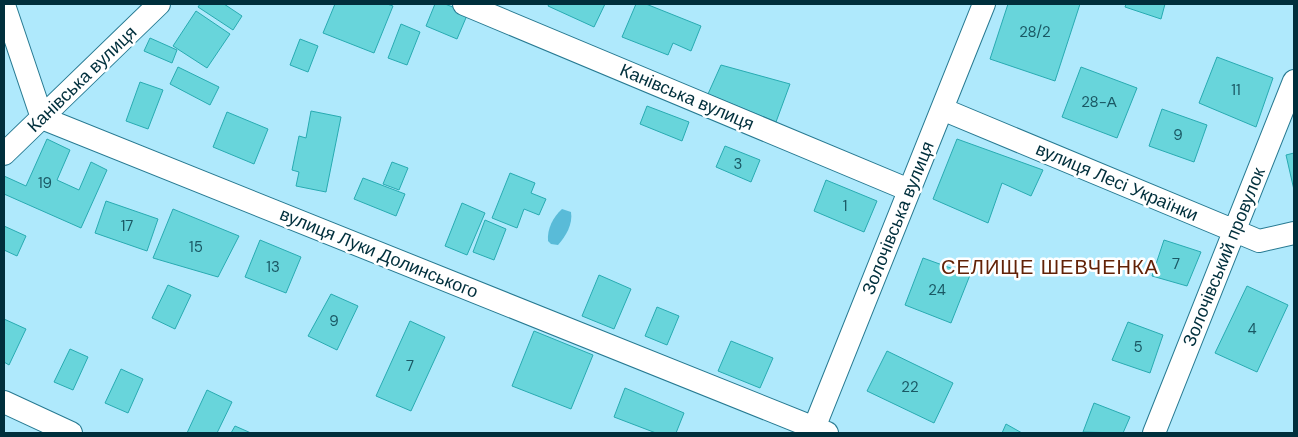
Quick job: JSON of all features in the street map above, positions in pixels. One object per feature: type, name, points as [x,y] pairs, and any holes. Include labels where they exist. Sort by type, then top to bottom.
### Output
[{"type":"street","name":"Канівська вулиця","points":[[4,154],[159,4]]},
{"type":"street","name":"Канівська вулиця","points":[[464,4],[909,190]]},
{"type":"street","name":"Золочівська вулиця","points":[[818,432],[909,190],[984,4]]},
{"type":"street","points":[[4,5],[42,118]]},
{"type":"street","name":"Золочівський провулок","points":[[1154,433],[1294,81]]},
{"type":"street","name":"вулиця Лесі Українки","points":[[942,109],[1259,241],[1294,234]]},
{"type":"street","name":"вулиця Луки Долинського","points":[[42,118],[818,432]]},
{"type":"street","points":[[4,402],[71,433]]},
{"type":"water","points":[[562,209],[571,212],[570,225],[558,245],[551,244],[548,241],[550,228],[553,219]]},
{"type":"building","points":[[200,4],[224,4],[242,16],[233,30],[198,7]]},
{"type":"building","points":[[335,4],[387,4],[393,6],[374,53],[323,33]]},
{"type":"building","points":[[435,4],[445,4],[468,13],[457,39],[426,26]]},
{"type":"building","points":[[549,4],[605,4],[594,27],[548,6]]},
{"type":"building","points":[[636,4],[646,4],[701,26],[691,51],[673,43],[668,55],[622,37]]},
{"type":"building","points":[[1008,4],[1080,4],[1055,81],[990,59]]},
{"type":"building","points":[[1126,4],[1165,4],[1161,19],[1125,7]]},
{"type":"building","points":[[196,11],[230,34],[207,68],[173,46]]},
{"type":"building","points":[[401,24],[420,32],[407,65],[388,58]]},
{"type":"building","points":[[150,38],[177,50],[172,63],[144,51]]},
{"type":"building","points":[[300,39],[318,46],[308,72],[290,65]]},
{"type":"building","points":[[1217,57],[1273,78],[1256,127],[1199,103]]},
{"type":"building","points":[[721,65],[790,84],[776,122],[708,94]]},
{"type":"building","points":[[178,67],[219,87],[210,105],[170,84]]},
{"type":"building","points":[[1081,67],[1137,88],[1117,138],[1062,117]]},
{"type":"building","points":[[140,82],[163,90],[148,129],[126,121]]},
{"type":"building","points":[[647,106],[689,122],[682,141],[640,124]]},
{"type":"building","points":[[1162,109],[1207,125],[1194,162],[1149,146]]},
{"type":"building","points":[[311,111],[341,117],[326,192],[296,186],[299,172],[292,170],[299,136],[306,138]]},
{"type":"building","points":[[227,112],[268,129],[254,164],[213,147]]},
{"type":"building","points":[[47,139],[70,150],[57,180],[79,190],[91,162],[107,170],[81,228],[4,194],[4,176],[26,186]]},
{"type":"building","points":[[957,139],[1043,170],[1031,196],[1002,183],[988,223],[933,199]]},
{"type":"building","points":[[725,146],[760,160],[751,182],[716,167]]},
{"type":"building","points":[[1294,153],[1294,190],[1286,155]]},
{"type":"building","points":[[392,162],[408,168],[399,190],[383,184]]},
{"type":"building","points":[[510,173],[535,183],[531,193],[546,199],[539,215],[524,209],[517,228],[492,218]]},
{"type":"building","points":[[363,178],[405,194],[396,216],[354,199]]},
{"type":"building","points":[[826,180],[877,201],[864,232],[814,211]]},
{"type":"building","points":[[106,201],[158,219],[147,251],[95,233]]},
{"type":"building","points":[[462,203],[485,213],[467,255],[445,246]]},
{"type":"building","points":[[173,209],[239,236],[218,277],[153,258]]},
{"type":"building","points":[[485,220],[506,229],[494,260],[473,252]]},
{"type":"building","points":[[4,226],[26,236],[17,256],[4,250]]},
{"type":"building","points":[[260,240],[301,257],[286,293],[245,277]]},
{"type":"building","points":[[1164,240],[1201,252],[1187,286],[1152,276]]},
{"type":"building","points":[[923,258],[970,275],[951,323],[905,305]]},
{"type":"building","points":[[599,275],[631,289],[614,329],[582,316]]},
{"type":"building","points":[[168,285],[191,295],[175,329],[152,318]]},
{"type":"building","points":[[1247,286],[1288,305],[1257,372],[1215,353]]},
{"type":"building","points":[[331,294],[358,306],[337,350],[308,336]]},
{"type":"building","points":[[657,307],[679,316],[667,345],[645,336]]},
{"type":"building","points":[[4,319],[26,329],[9,365],[4,362]]},
{"type":"building","points":[[410,321],[445,337],[411,411],[376,396]]},
{"type":"building","points":[[1128,322],[1163,335],[1150,373],[1112,360]]},
{"type":"building","points":[[534,331],[593,355],[571,409],[512,386]]},
{"type":"building","points":[[731,341],[773,358],[760,388],[718,371]]},
{"type":"building","points":[[70,349],[88,357],[73,390],[54,382]]},
{"type":"building","points":[[887,351],[953,383],[934,423],[867,391]]},
{"type":"building","points":[[121,369],[143,379],[128,413],[105,403]]},
{"type":"building","points":[[625,388],[684,413],[676,433],[656,433],[614,417]]},
{"type":"building","points":[[207,390],[232,402],[217,433],[187,433]]},
{"type":"building","points":[[1094,403],[1130,417],[1123,433],[1083,432]]},
{"type":"building","points":[[1006,424],[1022,433],[1002,433]]},
{"type":"building","points":[[235,426],[251,433],[231,433]]},
{"type":"district","name":"СЕЛИЩЕ ШЕВЧЕНКА","points":[[1050,267]]}]
